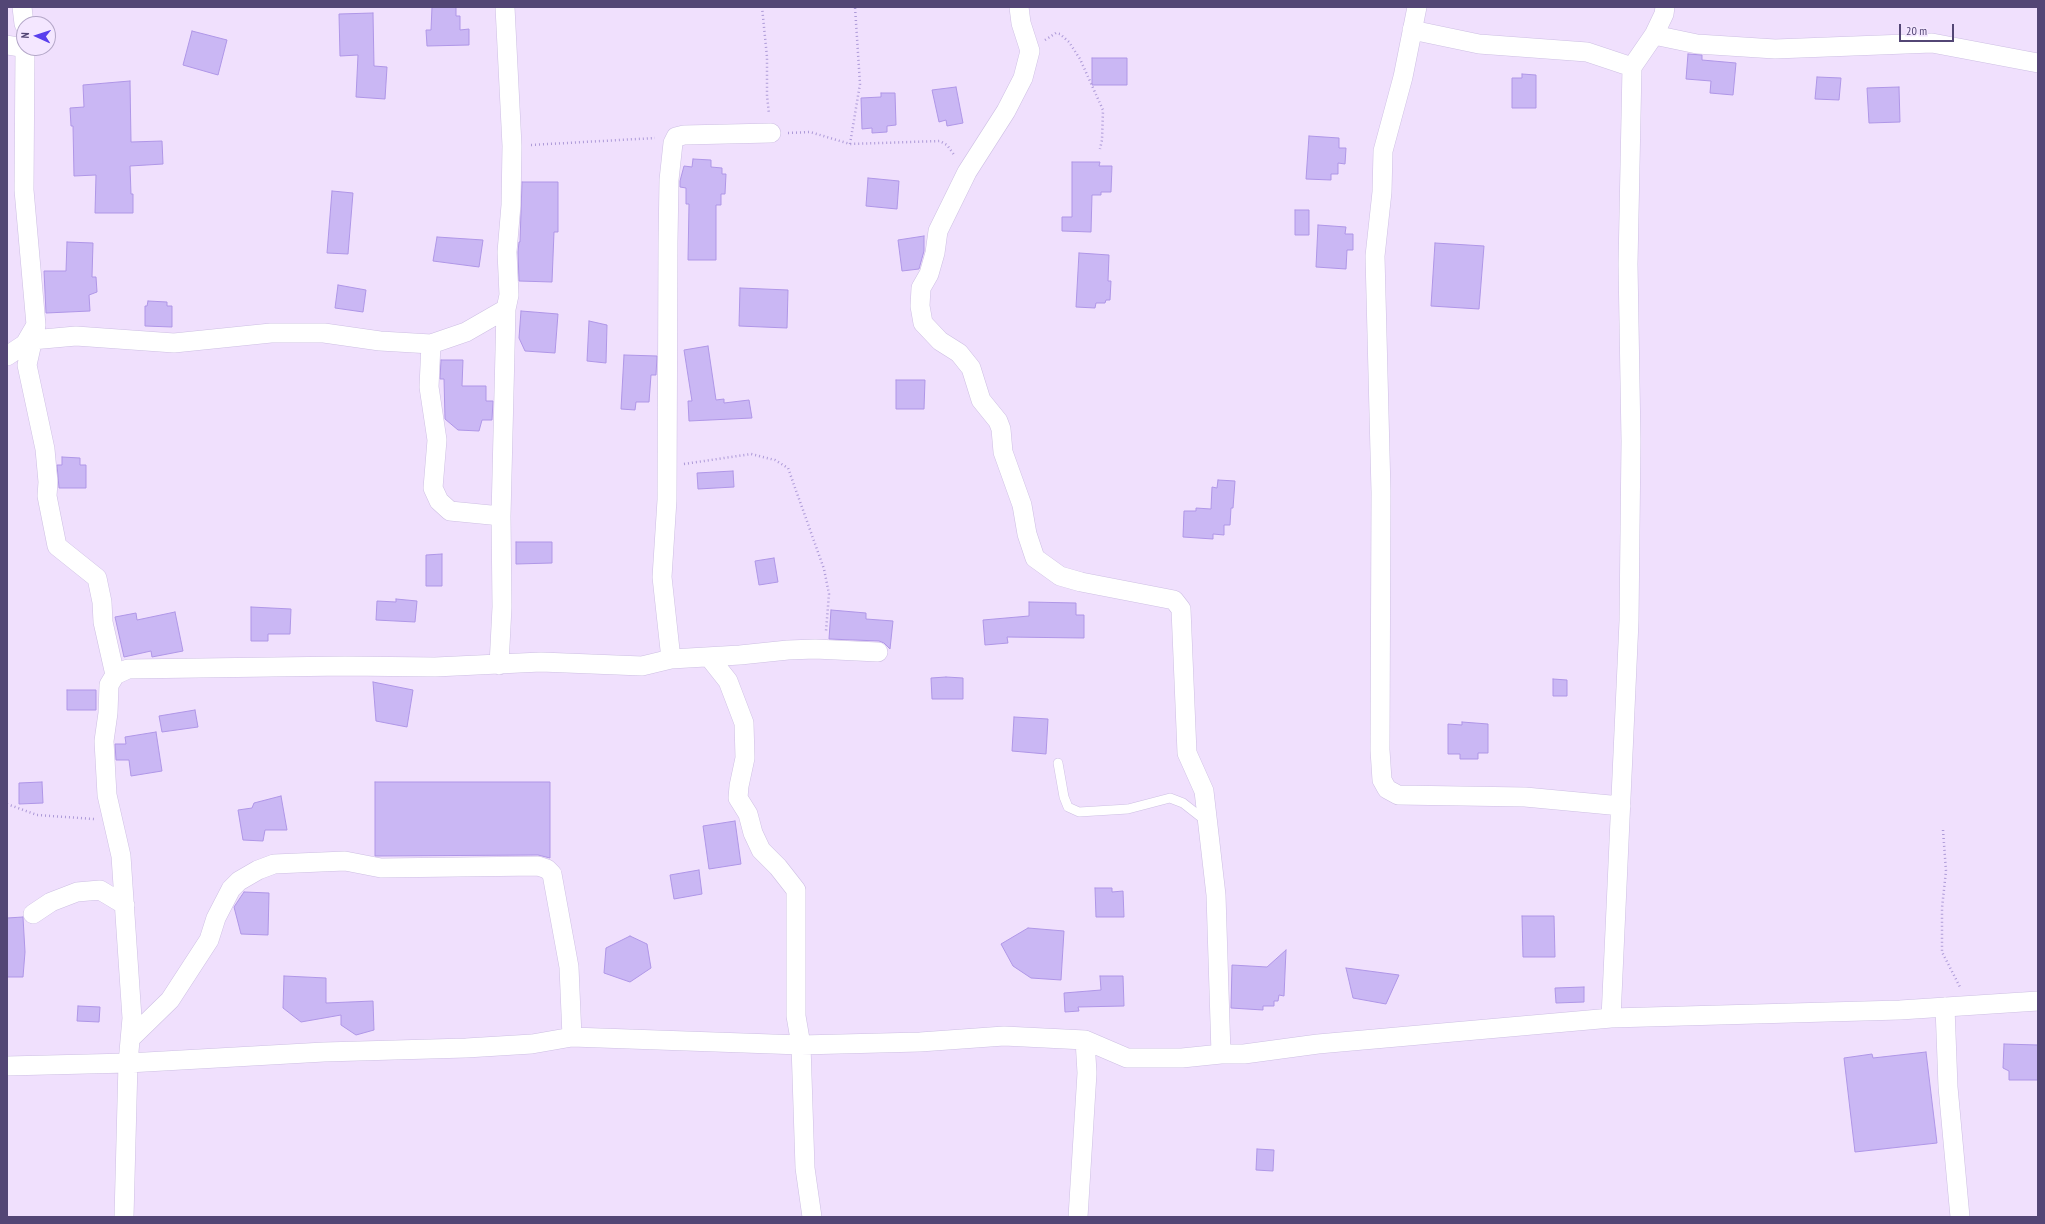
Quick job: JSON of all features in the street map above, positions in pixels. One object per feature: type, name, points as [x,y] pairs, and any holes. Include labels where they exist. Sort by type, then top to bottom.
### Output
[{"type":"street","points":[[499,665],[502,607],[501,516],[506,309],[509,295],[507,252],[511,205],[512,146],[505,7]]},
{"type":"street","points":[[1019,7],[1021,23],[1030,51],[1023,78],[967,172],[938,231],[936,253],[929,274],[921,288],[920,306],[923,323],[940,341],[959,352],[971,368],[981,400],[998,421],[1001,429],[1003,452],[1022,505],[1027,534],[1035,558],[1060,576],[1081,582],[1174,600],[1181,609],[1187,753],[1204,790],[1216,895],[1221,1054]]},
{"type":"street","points":[[1417,7],[1402,77],[1382,151],[1382,192],[1375,256],[1381,492],[1380,750],[1382,780],[1386,789],[1398,795],[1525,797],[1621,806]]},
{"type":"street","points":[[1611,1018],[1629,621],[1631,441],[1628,264],[1632,67],[1654,35],[1664,14],[1665,7]]},
{"type":"street","points":[[1412,30],[1479,44],[1587,52],[1632,67]]},
{"type":"street","points":[[1654,35],[1697,44],[1775,49],[1932,43],[2038,63]]},
{"type":"street","points":[[25,56],[24,190],[34,332],[27,365],[46,449],[48,482],[47,496],[57,546],[97,578],[102,602],[103,622],[115,675]]},
{"type":"street","points":[[671,659],[662,577],[667,467],[669,180],[673,143],[676,137],[684,135],[771,133]]},
{"type":"street","points":[[34,332],[174,343],[271,333],[324,333],[380,341],[430,344],[466,332],[506,309]]},
{"type":"street","points":[[7,356],[25,344],[34,332]]},
{"type":"street","points":[[430,344],[429,387],[437,440],[433,488],[439,501],[450,511],[501,516]]},
{"type":"street","points":[[124,1217],[128,1063],[132,1037],[132,1018],[121,856],[107,795],[104,741],[108,713],[109,685],[115,675],[128,669],[344,666],[435,667],[541,662],[642,666],[671,659],[788,650],[825,649],[878,652]]},
{"type":"street","points":[[709,657],[728,681],[744,722],[745,758],[738,798],[748,814],[753,833],[761,850],[778,867],[796,890],[796,1016],[801,1045],[805,1168],[812,1217]]},
{"type":"street","points":[[132,1037],[170,1000],[209,940],[216,918],[231,889],[239,881],[258,870],[274,864],[345,861],[381,868],[538,866],[547,869],[552,874],[569,967],[572,1037]]},
{"type":"street","points":[[33,914],[51,902],[77,892],[100,890],[125,905]]},
{"type":"street","points":[[7,1066],[128,1063],[324,1052],[466,1048],[532,1044],[572,1037],[801,1045],[920,1042],[1004,1036],[1085,1040],[1127,1058],[1182,1058],[1221,1054],[1244,1054],[1318,1044],[1611,1018],[1900,1010],[1969,1007],[2038,1001]]},
{"type":"street","points":[[1945,1007],[1948,1087],[1960,1217]]},
{"type":"street","points":[[1078,1217],[1087,1080],[1085,1040]]},
{"type":"lane","points":[[1058,763],[1064,797],[1068,807],[1079,812],[1128,809],[1170,798],[1183,803],[1208,824]]},
{"type":"path","points":[[762,7],[767,57],[767,96],[771,133],[810,132],[850,144],[940,140],[947,146],[967,172]]},
{"type":"path","points":[[850,144],[860,84],[855,7]]},
{"type":"path","points":[[1030,51],[1056,33],[1060,34],[1069,42],[1080,59],[1103,110],[1102,140],[1100,149]]},
{"type":"path","points":[[512,146],[676,137]]},
{"type":"path","points":[[667,467],[751,454],[775,460],[788,468],[824,569],[829,594],[825,649]]},
{"type":"path","points":[[7,804],[37,815],[114,821]]},
{"type":"path","points":[[1943,830],[1946,871],[1942,908],[1942,952],[1969,1007]]},
{"type":"building","points":[[432,7],[456,7],[456,16],[460,16],[460,30],[469,29],[469,45],[427,46],[426,30],[431,30]]},
{"type":"building","points":[[373,13],[374,66],[387,67],[385,99],[356,97],[358,55],[340,56],[339,14]]},
{"type":"building","points":[[192,31],[227,40],[218,75],[183,65]]},
{"type":"building","points":[[1688,54],[1702,55],[1702,60],[1736,63],[1733,95],[1710,93],[1711,81],[1686,79]]},
{"type":"building","points":[[1092,58],[1127,58],[1127,85],[1092,85]]},
{"type":"building","points":[[1522,74],[1536,75],[1536,108],[1512,108],[1512,78],[1522,78]]},
{"type":"building","points":[[1817,77],[1841,78],[1839,100],[1815,99]]},
{"type":"building","points":[[130,81],[131,142],[162,141],[163,164],[130,166],[131,194],[133,194],[133,213],[95,213],[96,175],[74,176],[73,126],[71,126],[70,108],[84,107],[83,85]]},
{"type":"building","points":[[956,87],[963,123],[947,126],[946,120],[939,122],[932,90]]},
{"type":"building","points":[[1899,87],[1900,122],[1869,123],[1867,88]]},
{"type":"building","points":[[881,93],[895,93],[896,125],[887,126],[887,132],[872,133],[872,128],[862,129],[861,98],[881,97]]},
{"type":"building","points":[[1309,136],[1339,138],[1339,148],[1346,148],[1345,164],[1338,163],[1338,174],[1331,174],[1331,180],[1306,179]]},
{"type":"building","points":[[693,159],[711,160],[711,167],[722,168],[722,174],[726,174],[725,194],[721,194],[721,205],[716,205],[716,260],[688,260],[689,204],[686,204],[686,188],[680,187],[680,181],[684,166],[692,167]]},
{"type":"building","points":[[1072,162],[1100,162],[1099,166],[1112,166],[1111,192],[1101,192],[1101,195],[1092,195],[1091,232],[1062,231],[1062,217],[1072,217]]},
{"type":"building","points":[[868,178],[899,181],[897,209],[866,206]]},
{"type":"building","points":[[522,182],[558,182],[558,232],[554,232],[552,282],[519,281],[518,252],[520,242]]},
{"type":"building","points":[[332,191],[353,193],[348,254],[327,253]]},
{"type":"building","points":[[1295,210],[1309,210],[1309,235],[1295,235]]},
{"type":"building","points":[[1318,225],[1346,227],[1345,234],[1353,234],[1353,250],[1347,250],[1346,269],[1316,267]]},
{"type":"building","points":[[924,236],[924,251],[919,269],[902,271],[898,240]]},
{"type":"building","points":[[437,237],[483,240],[479,267],[433,261]]},
{"type":"building","points":[[67,242],[93,243],[92,277],[96,277],[97,292],[89,295],[90,311],[46,313],[44,271],[66,271]]},
{"type":"building","points":[[1435,243],[1484,246],[1479,309],[1431,306]]},
{"type":"building","points":[[1079,253],[1109,255],[1108,281],[1111,281],[1110,300],[1106,300],[1105,303],[1096,303],[1095,308],[1076,307]]},
{"type":"building","points":[[338,285],[366,290],[363,312],[335,308]]},
{"type":"building","points":[[740,288],[788,290],[787,328],[739,326]]},
{"type":"building","points":[[148,301],[167,302],[167,306],[172,306],[172,327],[145,326],[145,306],[147,306]]},
{"type":"building","points":[[521,311],[558,314],[555,353],[525,351],[519,338]]},
{"type":"building","points":[[589,321],[607,325],[606,363],[587,361]]},
{"type":"building","points":[[708,346],[716,400],[724,399],[724,403],[749,400],[752,418],[689,421],[688,401],[692,401],[684,350]]},
{"type":"building","points":[[624,355],[657,356],[656,375],[651,375],[649,402],[636,402],[635,410],[621,409]]},
{"type":"building","points":[[441,360],[463,360],[462,386],[486,386],[486,401],[493,401],[492,420],[482,420],[479,431],[458,430],[445,419],[444,379],[440,379]]},
{"type":"building","points":[[896,380],[925,380],[924,409],[896,409]]},
{"type":"building","points":[[62,457],[80,458],[80,465],[86,465],[86,488],[59,488],[57,465],[62,465]]},
{"type":"building","points":[[733,471],[734,487],[698,489],[697,473]]},
{"type":"building","points":[[1218,480],[1235,481],[1230,525],[1224,525],[1224,535],[1213,534],[1213,539],[1183,537],[1184,511],[1196,511],[1196,508],[1211,509],[1212,487],[1217,488]]},
{"type":"building","points":[[516,542],[552,542],[552,563],[516,564]]},
{"type":"building","points":[[442,554],[442,586],[426,586],[426,555]]},
{"type":"building","points":[[774,558],[778,582],[759,585],[755,561]]},
{"type":"building","points":[[396,599],[417,601],[415,622],[376,620],[377,601],[396,602]]},
{"type":"building","points":[[1029,602],[1076,603],[1076,615],[1084,615],[1084,638],[1007,637],[1008,643],[985,645],[983,620],[1029,616]]},
{"type":"building","points":[[251,607],[291,609],[290,634],[268,634],[268,641],[251,641]]},
{"type":"building","points":[[831,610],[866,613],[866,619],[893,621],[890,649],[884,643],[879,641],[829,639]]},
{"type":"building","points":[[175,612],[183,651],[152,657],[151,651],[124,657],[115,617],[136,613],[137,620]]},
{"type":"building","points":[[931,678],[963,678],[963,699],[932,699]]},
{"type":"building","points":[[1553,679],[1567,680],[1567,696],[1553,696]]},
{"type":"building","points":[[373,682],[413,690],[407,727],[376,721]]},
{"type":"building","points":[[67,690],[96,690],[96,710],[67,710]]},
{"type":"building","points":[[195,710],[198,727],[162,732],[159,716]]},
{"type":"building","points":[[1014,717],[1048,719],[1046,754],[1012,751]]},
{"type":"building","points":[[1462,722],[1488,724],[1488,753],[1478,753],[1478,759],[1460,759],[1460,754],[1448,754],[1448,724],[1462,725]]},
{"type":"building","points":[[156,732],[162,771],[131,776],[129,760],[116,760],[115,744],[126,744],[125,737]]},
{"type":"building","points":[[42,782],[43,803],[19,804],[19,783]]},
{"type":"building","points":[[375,782],[550,782],[550,858],[538,855],[375,856]]},
{"type":"building","points":[[281,796],[287,830],[265,830],[263,841],[243,840],[238,810],[252,808],[254,803]]},
{"type":"building","points":[[735,821],[741,864],[709,869],[703,826]]},
{"type":"building","points":[[699,870],[702,894],[674,899],[670,875]]},
{"type":"building","points":[[1095,888],[1112,888],[1112,892],[1123,891],[1124,917],[1096,917]]},
{"type":"building","points":[[244,892],[269,893],[268,935],[241,934],[234,907]]},
{"type":"building","points":[[1522,916],[1554,916],[1555,957],[1523,957]]},
{"type":"building","points":[[23,917],[25,952],[23,977],[7,977],[7,918]]},
{"type":"building","points":[[1028,928],[1064,931],[1061,980],[1031,978],[1013,966],[1001,944]]},
{"type":"building","points":[[630,936],[647,944],[651,968],[630,982],[604,973],[606,948]]},
{"type":"building","points":[[1286,950],[1284,996],[1279,995],[1278,1001],[1274,1001],[1274,1006],[1263,1006],[1263,1010],[1231,1008],[1232,965],[1267,967]]},
{"type":"building","points":[[1346,968],[1399,975],[1386,1004],[1353,998]]},
{"type":"building","points":[[284,976],[326,978],[326,1003],[373,1001],[374,1030],[356,1035],[341,1025],[341,1015],[301,1022],[283,1008]]},
{"type":"building","points":[[1100,976],[1123,976],[1124,1006],[1078,1007],[1079,1011],[1065,1012],[1064,993],[1101,990]]},
{"type":"building","points":[[1584,987],[1584,1002],[1556,1003],[1555,988]]},
{"type":"building","points":[[78,1006],[100,1007],[99,1022],[77,1021]]},
{"type":"building","points":[[2004,1044],[2038,1045],[2038,1080],[2009,1080],[2009,1071],[2003,1068]]},
{"type":"building","points":[[1926,1052],[1937,1143],[1855,1152],[1844,1058],[1872,1054],[1873,1058]]},
{"type":"building","points":[[1257,1149],[1274,1150],[1273,1171],[1256,1170]]}]
